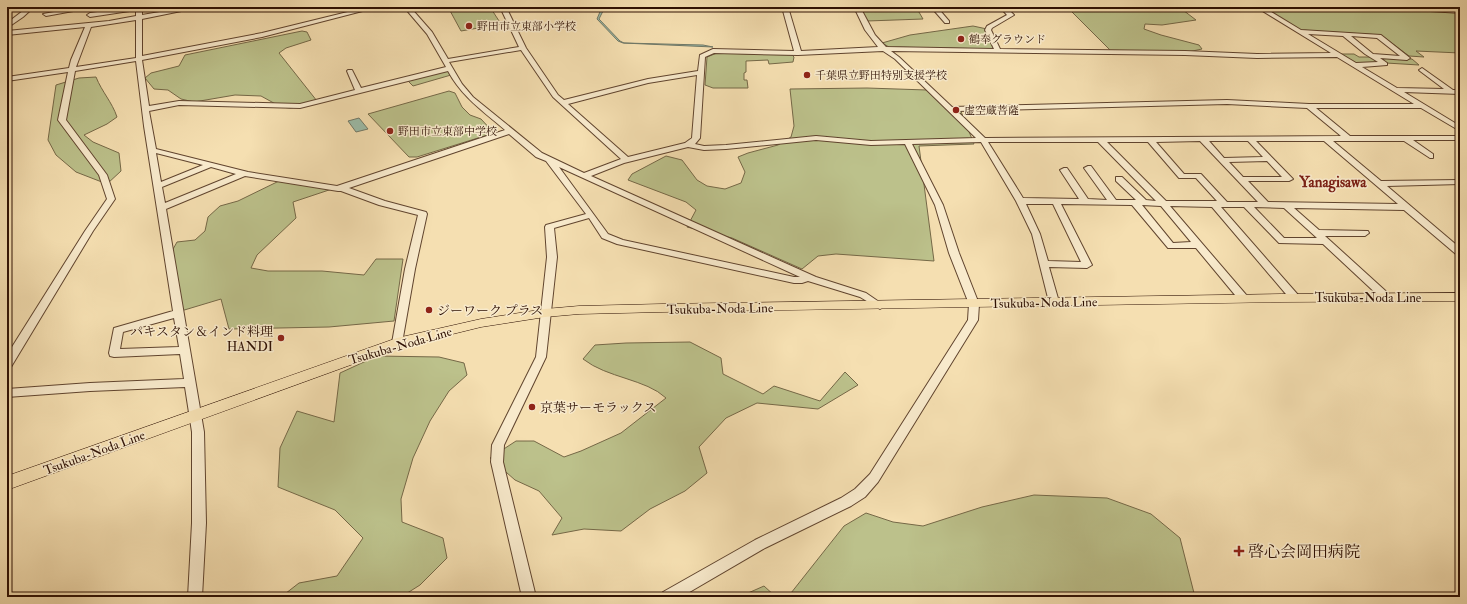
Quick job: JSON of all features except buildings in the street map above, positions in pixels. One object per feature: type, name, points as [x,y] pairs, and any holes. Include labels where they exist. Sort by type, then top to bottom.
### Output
[{"type":"main road","name":"Tsukuba-Noda Line","points":[[7,483],[397,343],[481,323],[545,313],[621,309],[880,306],[1294,298],[1460,297]]},
{"type":"street","points":[[7,26],[16,21],[31,7]]},
{"type":"street","points":[[7,364],[89,231],[111,199],[103,175],[62,120],[72,70],[92,7],[46,14]]},
{"type":"street","points":[[90,15],[139,7],[139,59],[152,150],[198,432],[199,523],[195,597]]},
{"type":"street","points":[[7,33],[87,26],[198,7]]},
{"type":"street","points":[[7,80],[139,59],[262,35],[375,7]]},
{"type":"street","points":[[407,7],[430,33],[460,85],[471,98],[534,151],[584,176],[808,277],[863,295],[880,306]]},
{"type":"street","points":[[531,7],[504,8],[523,48],[551,90],[562,103],[626,160]]},
{"type":"street","points":[[785,7],[798,53]]},
{"type":"street","points":[[857,7],[868,31],[882,49],[897,58],[982,140],[1020,201],[1036,234],[1054,302]]},
{"type":"street","points":[[934,7],[947,22]]},
{"type":"street","points":[[998,51],[988,30],[990,27],[1011,15],[1003,7]]},
{"type":"street","points":[[1259,7],[1460,129]]},
{"type":"street","points":[[1401,7],[1460,11]]},
{"type":"street","points":[[1300,32],[1379,36],[1407,58],[1372,56]]},
{"type":"street","points":[[1344,34],[1372,56],[1385,64],[1354,65]]},
{"type":"street","points":[[445,61],[523,48]]},
{"type":"street","points":[[584,176],[603,167],[688,145],[693,142],[696,138],[702,56],[712,51],[798,53],[882,49],[1185,53],[1257,56],[1338,55]]},
{"type":"street","points":[[146,109],[179,103],[300,106],[450,68]]},
{"type":"street","points":[[1422,70],[1452,92]]},
{"type":"street","points":[[350,71],[359,91]]},
{"type":"street","points":[[562,103],[631,86],[687,74],[700,73]]},
{"type":"street","points":[[1396,90],[1460,92]]},
{"type":"street","points":[[949,109],[1226,102],[1309,106],[1423,106]]},
{"type":"street","points":[[1309,106],[1348,138]]},
{"type":"street","points":[[1444,119],[1460,120]]},
{"type":"street","points":[[152,150],[245,173],[300,184],[338,189],[510,131]]},
{"type":"street","points":[[688,145],[704,148],[811,138],[854,143],[1100,139],[1460,138]]},
{"type":"street","points":[[1241,179],[1290,179],[1250,138]]},
{"type":"street","points":[[1325,138],[1460,253]]},
{"type":"street","points":[[1405,138],[1430,156]]},
{"type":"street","points":[[1100,139],[1163,203],[1244,299]]},
{"type":"street","points":[[1150,139],[1182,176],[1198,176],[1294,298]]},
{"type":"street","points":[[1202,139],[1266,205]]},
{"type":"street","points":[[668,597],[760,544],[832,509],[860,493],[874,478],[973,320],[974,304],[954,253],[939,206],[907,141]]},
{"type":"street","points":[[1222,160],[1270,159]]},
{"type":"street","points":[[550,160],[605,236],[620,242],[794,280],[802,280],[808,277]]},
{"type":"street","points":[[158,186],[210,165]]},
{"type":"street","points":[[1088,168],[1113,202]]},
{"type":"street","points":[[1064,170],[1085,202]]},
{"type":"street","points":[[162,208],[245,173]]},
{"type":"street","points":[[1119,179],[1171,246],[1198,245]]},
{"type":"street","points":[[1378,184],[1460,182]]},
{"type":"street","points":[[342,188],[382,203],[423,214],[410,269],[397,343]]},
{"type":"street","points":[[1020,201],[1406,207]]},
{"type":"street","points":[[1044,264],[1087,265],[1056,202]]},
{"type":"street","points":[[1247,205],[1282,241],[1326,241]]},
{"type":"street","points":[[1287,206],[1386,297]]},
{"type":"street","points":[[529,597],[497,462],[498,445],[541,357],[552,257],[549,227],[591,215]]},
{"type":"street","points":[[1316,233],[1365,233]]},
{"type":"street","points":[[179,313],[118,330],[114,353],[185,350]]},
{"type":"street","points":[[7,393],[90,387],[190,383]]},
{"type":"green space","points":[[448,7],[490,7],[501,24],[461,31]]},
{"type":"green space","points":[[860,7],[916,7],[923,19],[867,21]]},
{"type":"green space","points":[[1067,7],[1179,7],[1196,20],[1162,25],[1145,24],[1144,29],[1199,45],[1202,49],[1188,52],[1113,53]]},
{"type":"green space","points":[[1262,7],[1304,7],[1342,10],[1340,7],[1393,7],[1460,11],[1460,37],[1457,38],[1460,40],[1460,53],[1416,51],[1424,57],[1409,56],[1381,35],[1300,30]]},
{"type":"green space","name":"鶴奉グラウンド","points":[[973,26],[987,29],[994,49],[889,47],[882,43],[910,35]]},
{"type":"green space","points":[[302,31],[307,32],[311,40],[286,48],[279,53],[317,101],[307,106],[290,108],[281,107],[261,96],[235,95],[194,102],[181,99],[168,90],[154,89],[145,78],[151,73],[179,66],[185,55]]},
{"type":"green space","points":[[717,53],[792,55],[794,57],[793,62],[769,64],[768,60],[746,61],[744,80],[747,80],[748,88],[713,88],[705,85],[707,57]]},
{"type":"green space","points":[[1341,54],[1354,54],[1359,57],[1370,57],[1379,62],[1358,64]]},
{"type":"green space","points":[[1379,58],[1412,59],[1419,65],[1386,63]]},
{"type":"green space","points":[[447,70],[451,75],[413,86],[408,81]]},
{"type":"green space","points":[[96,77],[117,117],[107,124],[84,135],[93,142],[119,153],[121,171],[107,184],[76,172],[56,155],[48,140],[56,85],[79,78]]},
{"type":"green space","points":[[867,88],[927,90],[946,108],[960,109],[974,144],[919,146],[934,261],[836,254],[818,256],[802,269],[732,238],[687,227],[696,210],[686,202],[628,180],[632,174],[666,156],[682,160],[697,180],[707,186],[725,189],[741,183],[745,172],[738,157],[778,145],[791,137],[794,126],[790,89]]},
{"type":"green space","points":[[449,91],[455,93],[462,107],[470,115],[481,119],[494,133],[417,157],[409,157],[368,114]]},
{"type":"green space","points":[[279,181],[332,189],[293,202],[296,218],[257,255],[251,268],[268,271],[322,271],[364,275],[376,259],[403,259],[394,321],[329,327],[229,329],[221,299],[181,311],[172,251],[177,242],[195,240],[205,231],[208,217],[220,206],[238,201]]},
{"type":"green space","points":[[690,342],[721,358],[723,374],[763,394],[774,386],[820,401],[845,372],[858,385],[818,409],[757,403],[726,418],[699,447],[707,473],[685,491],[650,509],[621,531],[584,529],[552,535],[562,518],[539,491],[515,480],[490,458],[516,441],[534,441],[564,457],[621,433],[666,398],[648,387],[603,370],[583,359],[595,345]]},
{"type":"green space","points":[[377,356],[439,357],[464,363],[467,375],[449,391],[430,421],[413,458],[401,499],[402,522],[443,538],[447,558],[420,585],[401,597],[281,597],[299,583],[337,576],[363,538],[335,510],[278,487],[280,448],[297,411],[334,422],[340,373]]},
{"type":"green space","points":[[1034,495],[1107,498],[1151,514],[1180,538],[1195,597],[784,597],[791,593],[844,526],[866,513],[893,522],[923,526],[982,507]]},
{"type":"green space","points":[[764,586],[776,597],[739,597]]},
{"type":"shaded area","points":[[602,7],[605,7],[599,19],[620,41],[624,43],[703,45],[713,47],[623,43],[618,41],[597,19]]},
{"type":"shaded area","points":[[359,118],[368,129],[356,132],[348,121]]},
{"type":"place","name":"野田市立東部小学校","points":[[469,26]]},
{"type":"place","name":"鶴奉グラウンド","points":[[961,39]]},
{"type":"place","name":"千葉県立野田特別支援学校","points":[[807,75]]},
{"type":"place","name":"虚空蔵菩薩","points":[[956,110]]},
{"type":"place","name":"野田市立東部中学校","points":[[390,131]]},
{"type":"place","name":"ジーワーク プラス","points":[[429,310]]},
{"type":"place","name":"パキスタン＆インド料理 HANDI","points":[[281,338]]},
{"type":"place","name":"京葉サーモラックス","points":[[532,407]]},
{"type":"place","name":"啓心会岡田病院","points":[[1239,551]]},
{"type":"district","name":"Yanagisawa","points":[[1333,182]]}]
